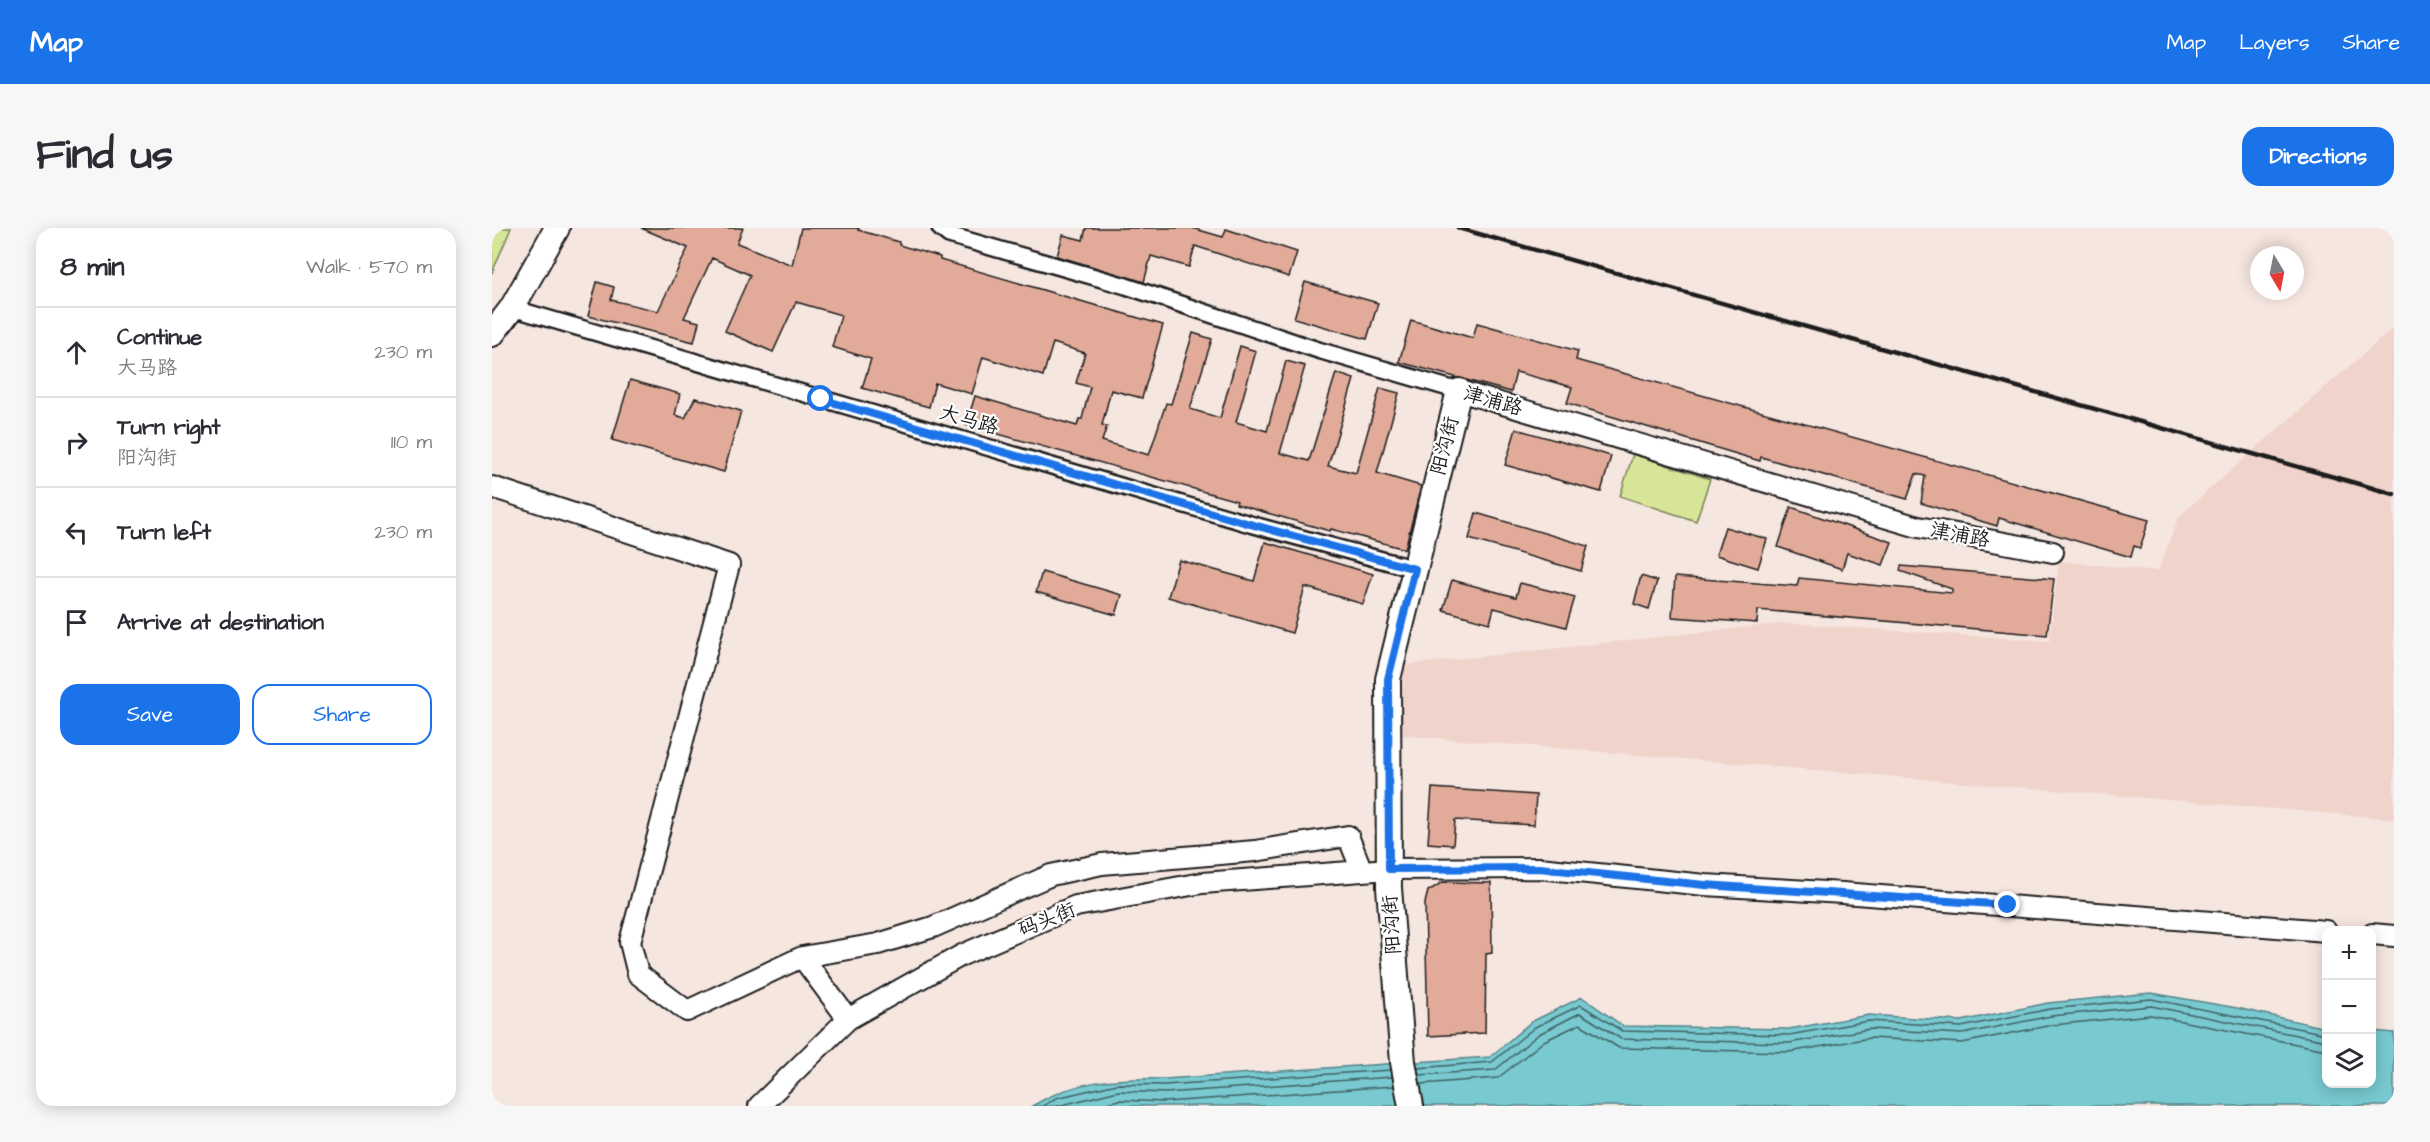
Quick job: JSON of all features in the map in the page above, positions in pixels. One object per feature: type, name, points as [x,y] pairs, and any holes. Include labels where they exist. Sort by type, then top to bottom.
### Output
[{"type":"street","points":[[492,334],[512,308],[557,228]]},
{"type":"street","name":"津浦路","points":[[940,228],[949,235],[1126,286],[1318,350],[1918,527],[2053,552]]},
{"type":"street","name":"大马路","points":[[512,308],[1250,524],[1415,569]]},
{"type":"street","name":"阳沟街","points":[[1411,1106],[1403,1062],[1389,869],[1388,679],[1459,391]]},
{"type":"street","points":[[492,487],[729,565],[630,942],[638,974],[687,1011],[802,957],[878,944],[933,927],[1051,875],[1102,864],[1255,851],[1348,836],[1362,871]]},
{"type":"street","name":"码头街","points":[[759,1106],[848,1019],[962,955],[1076,906],[1202,883],[1389,869],[1539,868],[1705,885],[1843,893],[2322,931]]},
{"type":"street","points":[[2376,934],[2394,936]]},
{"type":"street","points":[[802,957],[848,1019]]},
{"type":"shaded area","points":[[2394,327],[2394,819],[1401,735],[1404,665],[1785,623],[2049,641],[2059,561],[2158,571],[2179,516]]},
{"type":"green space","points":[[492,228],[511,228],[492,273]]},
{"type":"green space","points":[[1633,454],[1710,479],[1696,521],[1620,496]]},
{"type":"water","points":[[2151,993],[2237,1008],[2322,1027],[2322,1088],[2376,1088],[2376,1031],[2394,1033],[2394,1106],[1032,1106],[1063,1091],[1112,1080],[1164,1079],[1490,1057],[1531,1022],[1582,997],[1623,1026],[1789,1029],[1869,1015],[1961,1021],[2048,1003]]},
{"type":"building","points":[[641,228],[743,228],[737,243],[792,265],[801,228],[859,228],[858,230],[899,242],[899,245],[940,257],[940,260],[1163,325],[1142,398],[1111,390],[1102,425],[1107,426],[1102,441],[1149,455],[1166,403],[1171,404],[1193,333],[1212,339],[1190,409],[1220,418],[1240,346],[1256,351],[1236,422],[1267,431],[1286,361],[1305,366],[1280,453],[1309,461],[1336,373],[1354,379],[1328,466],[1356,473],[1380,388],[1399,393],[1377,473],[1421,486],[1405,549],[1331,529],[1330,531],[1236,504],[1237,501],[966,425],[975,396],[1077,426],[1079,419],[1082,419],[1090,387],[1076,383],[1085,353],[1053,343],[1043,376],[983,357],[972,394],[935,383],[929,407],[862,388],[871,359],[832,347],[841,315],[796,302],[773,352],[725,331],[750,275],[712,258],[684,318],[699,322],[694,342],[588,316],[597,282],[614,287],[611,300],[658,311],[688,248]]},
{"type":"building","points":[[1086,228],[1192,228],[1223,237],[1226,229],[1297,252],[1289,277],[1195,246],[1189,267],[1151,256],[1144,282],[1057,256],[1063,235],[1083,240]]},
{"type":"building","points":[[1305,282],[1378,303],[1367,339],[1294,318]]},
{"type":"building","points":[[1411,320],[1473,338],[1477,323],[1578,351],[1576,360],[2149,520],[2140,548],[2134,546],[2131,557],[1999,518],[1997,526],[1921,503],[1925,476],[1916,474],[1907,499],[1761,457],[1760,461],[1567,403],[1572,387],[1516,372],[1511,392],[1399,362]]},
{"type":"building","points":[[630,380],[680,394],[675,415],[685,418],[695,398],[741,411],[724,472],[612,440]]},
{"type":"building","points":[[1516,429],[1611,456],[1601,492],[1505,465]]},
{"type":"building","points":[[1791,507],[1892,542],[1883,565],[1847,553],[1842,569],[1778,547]]},
{"type":"building","points":[[1476,513],[1588,546],[1581,571],[1469,539]]},
{"type":"building","points":[[1725,527],[1767,539],[1758,568],[1716,555]]},
{"type":"building","points":[[1265,542],[1373,574],[1363,604],[1305,587],[1292,633],[1168,597],[1179,560],[1254,581]]},
{"type":"building","points":[[1901,566],[2054,579],[2047,635],[1758,610],[1757,623],[1672,617],[1675,577],[1797,586],[1799,578],[1952,593],[1952,589],[1900,571]]},
{"type":"building","points":[[1042,572],[1122,595],[1116,615],[1036,592]]},
{"type":"building","points":[[1641,576],[1657,581],[1649,609],[1634,604]]},
{"type":"building","points":[[1452,580],[1516,597],[1520,583],[1575,597],[1566,627],[1494,608],[1490,623],[1443,610]]},
{"type":"building","points":[[1432,788],[1536,795],[1534,825],[1455,820],[1453,845],[1428,843]]},
{"type":"building","points":[[1443,882],[1491,883],[1492,953],[1486,954],[1485,1033],[1428,1036],[1425,903],[1428,891]]},
{"type":"railway","points":[[1458,228],[2394,494]]},
{"type":"route","points":[[821,399],[1250,524],[1415,569],[1388,679],[1389,869],[1539,868],[1705,885],[2008,905]]}]
